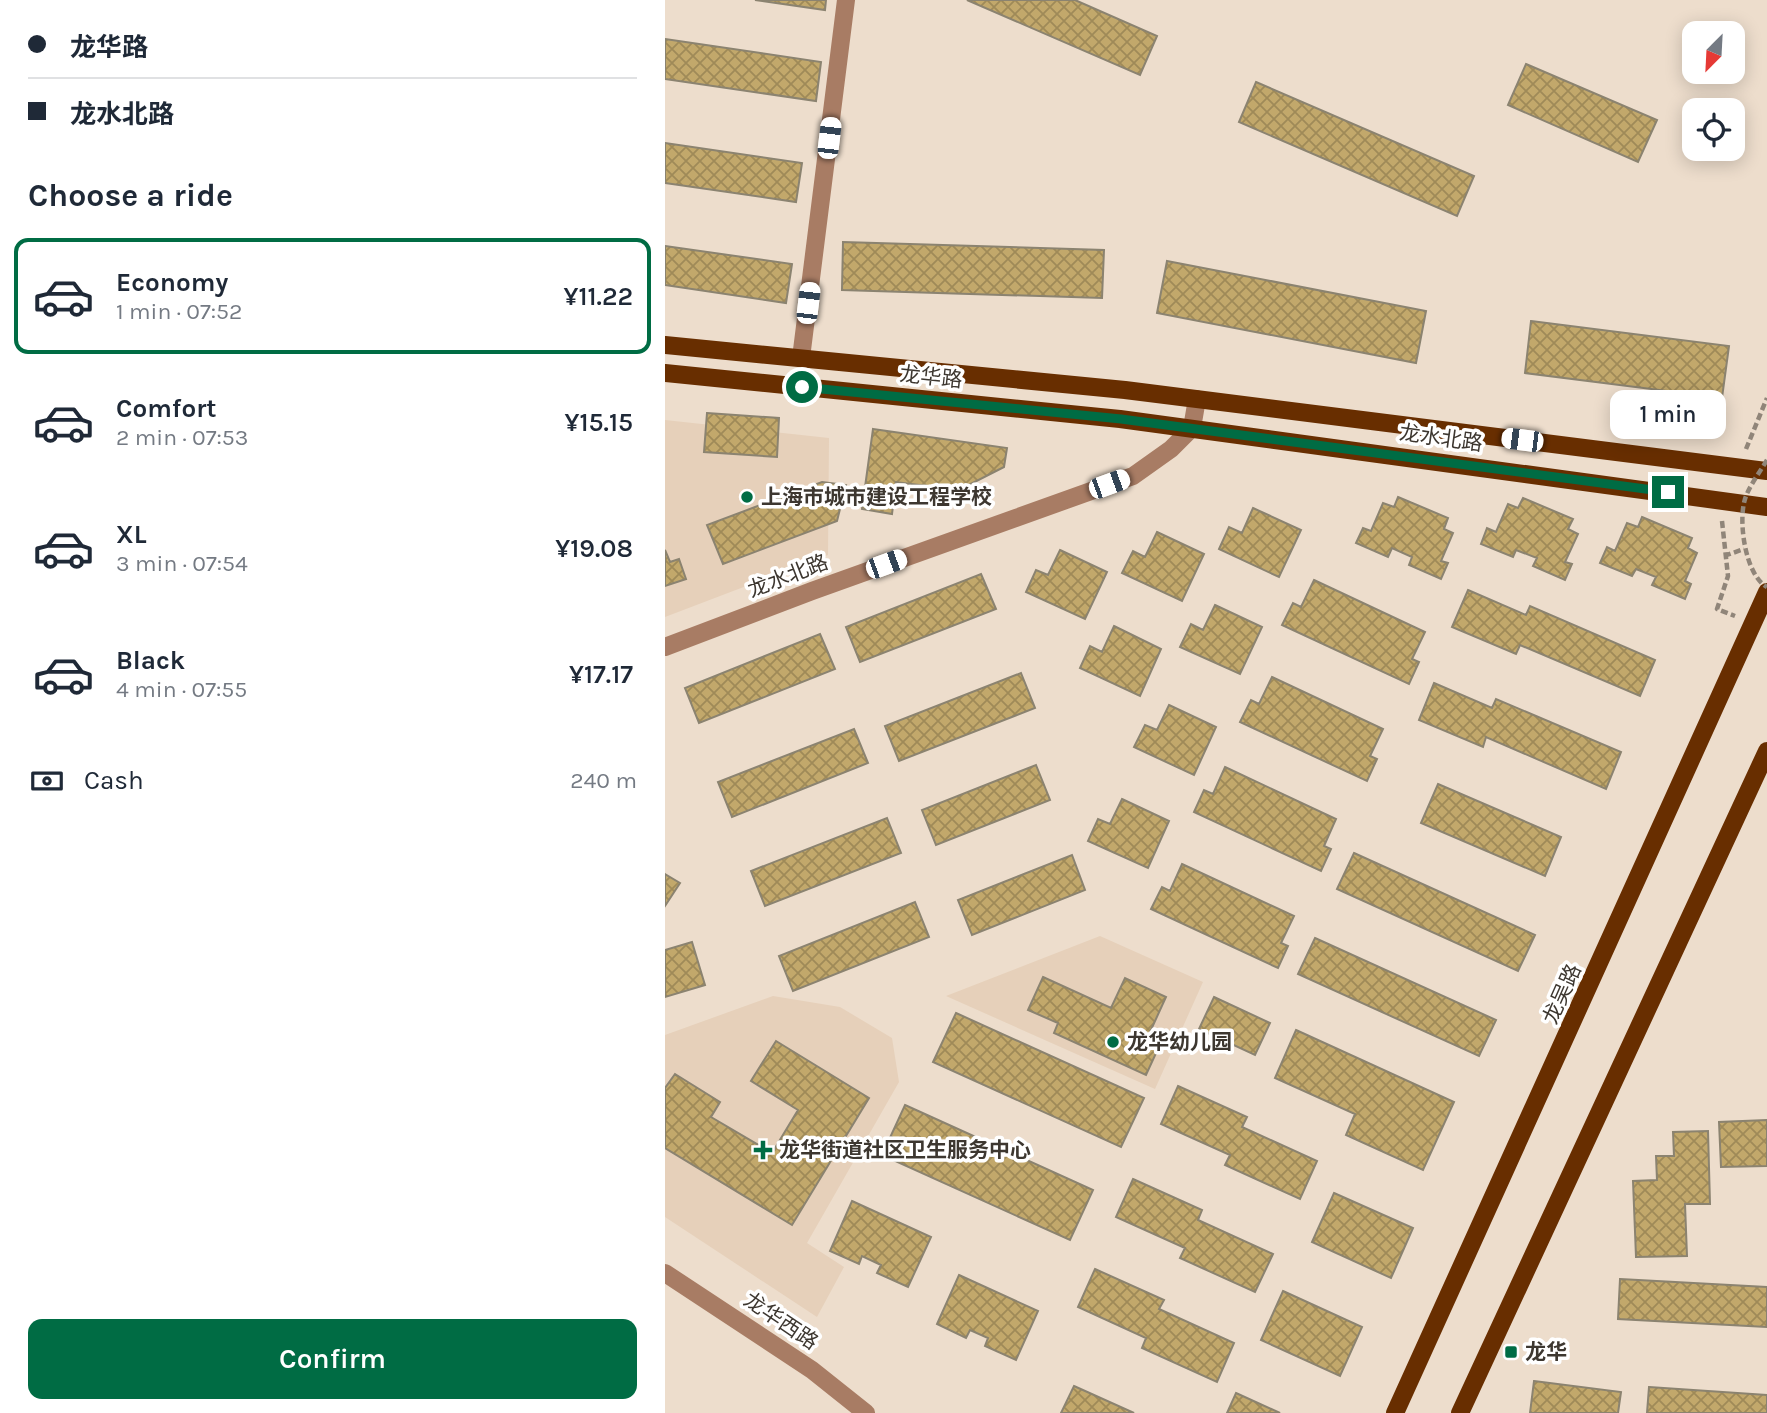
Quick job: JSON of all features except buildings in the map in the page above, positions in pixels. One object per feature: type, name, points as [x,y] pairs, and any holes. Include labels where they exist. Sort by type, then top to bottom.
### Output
[{"type":"main road","name":"龙华路","points":[[665,345],[1125,390]]},
{"type":"main road","name":"龙华路","points":[[665,373],[1192,428]]},
{"type":"main road","name":"龙水北路","points":[[1125,390],[1767,471]]},
{"type":"main road","name":"龙水北路","points":[[1192,428],[1767,507]]},
{"type":"main road","name":"龙吴路","points":[[1395,1413],[1767,592]]},
{"type":"main road","points":[[1460,1413],[1767,751]]},
{"type":"street","points":[[801,358],[846,0]]},
{"type":"street","points":[[1192,428],[1197,399]]},
{"type":"street","name":"龙水北路","points":[[665,648],[824,586],[1133,475],[1171,449],[1192,428]]},
{"type":"street","name":"龙华西路","points":[[665,1273],[812,1370],[866,1413]]},
{"type":"path","points":[[1739,467],[1767,398]]},
{"type":"path","points":[[1767,460],[1744,499],[1744,549],[1761,584],[1767,587]]},
{"type":"path","points":[[1717,609],[1728,576],[1724,556],[1721,499]]},
{"type":"path","points":[[1724,556],[1744,549]]},
{"type":"shaded area","name":"上海市城市建设工程学校","points":[[665,420],[829,438],[828,555],[665,617]]},
{"type":"shaded area","name":"龙华幼儿园","points":[[1100,936],[1203,982],[1155,1089],[946,996]]},
{"type":"shaded area","name":"龙华街道社区卫生服务中心","points":[[773,996],[840,1007],[892,1038],[899,1082],[807,1243],[844,1267],[817,1317],[665,1217],[665,1035]]},
{"type":"place","name":"上海市城市建设工程学校","points":[[747,497]]},
{"type":"place","name":"龙华幼儿园","points":[[1113,1042]]},
{"type":"place","name":"龙华街道社区卫生服务中心","points":[[763,1150]]},
{"type":"place","name":"龙华","points":[[1511,1352]]},
{"type":"route","points":[[802,387],[1121,419],[1668,492]]}]
